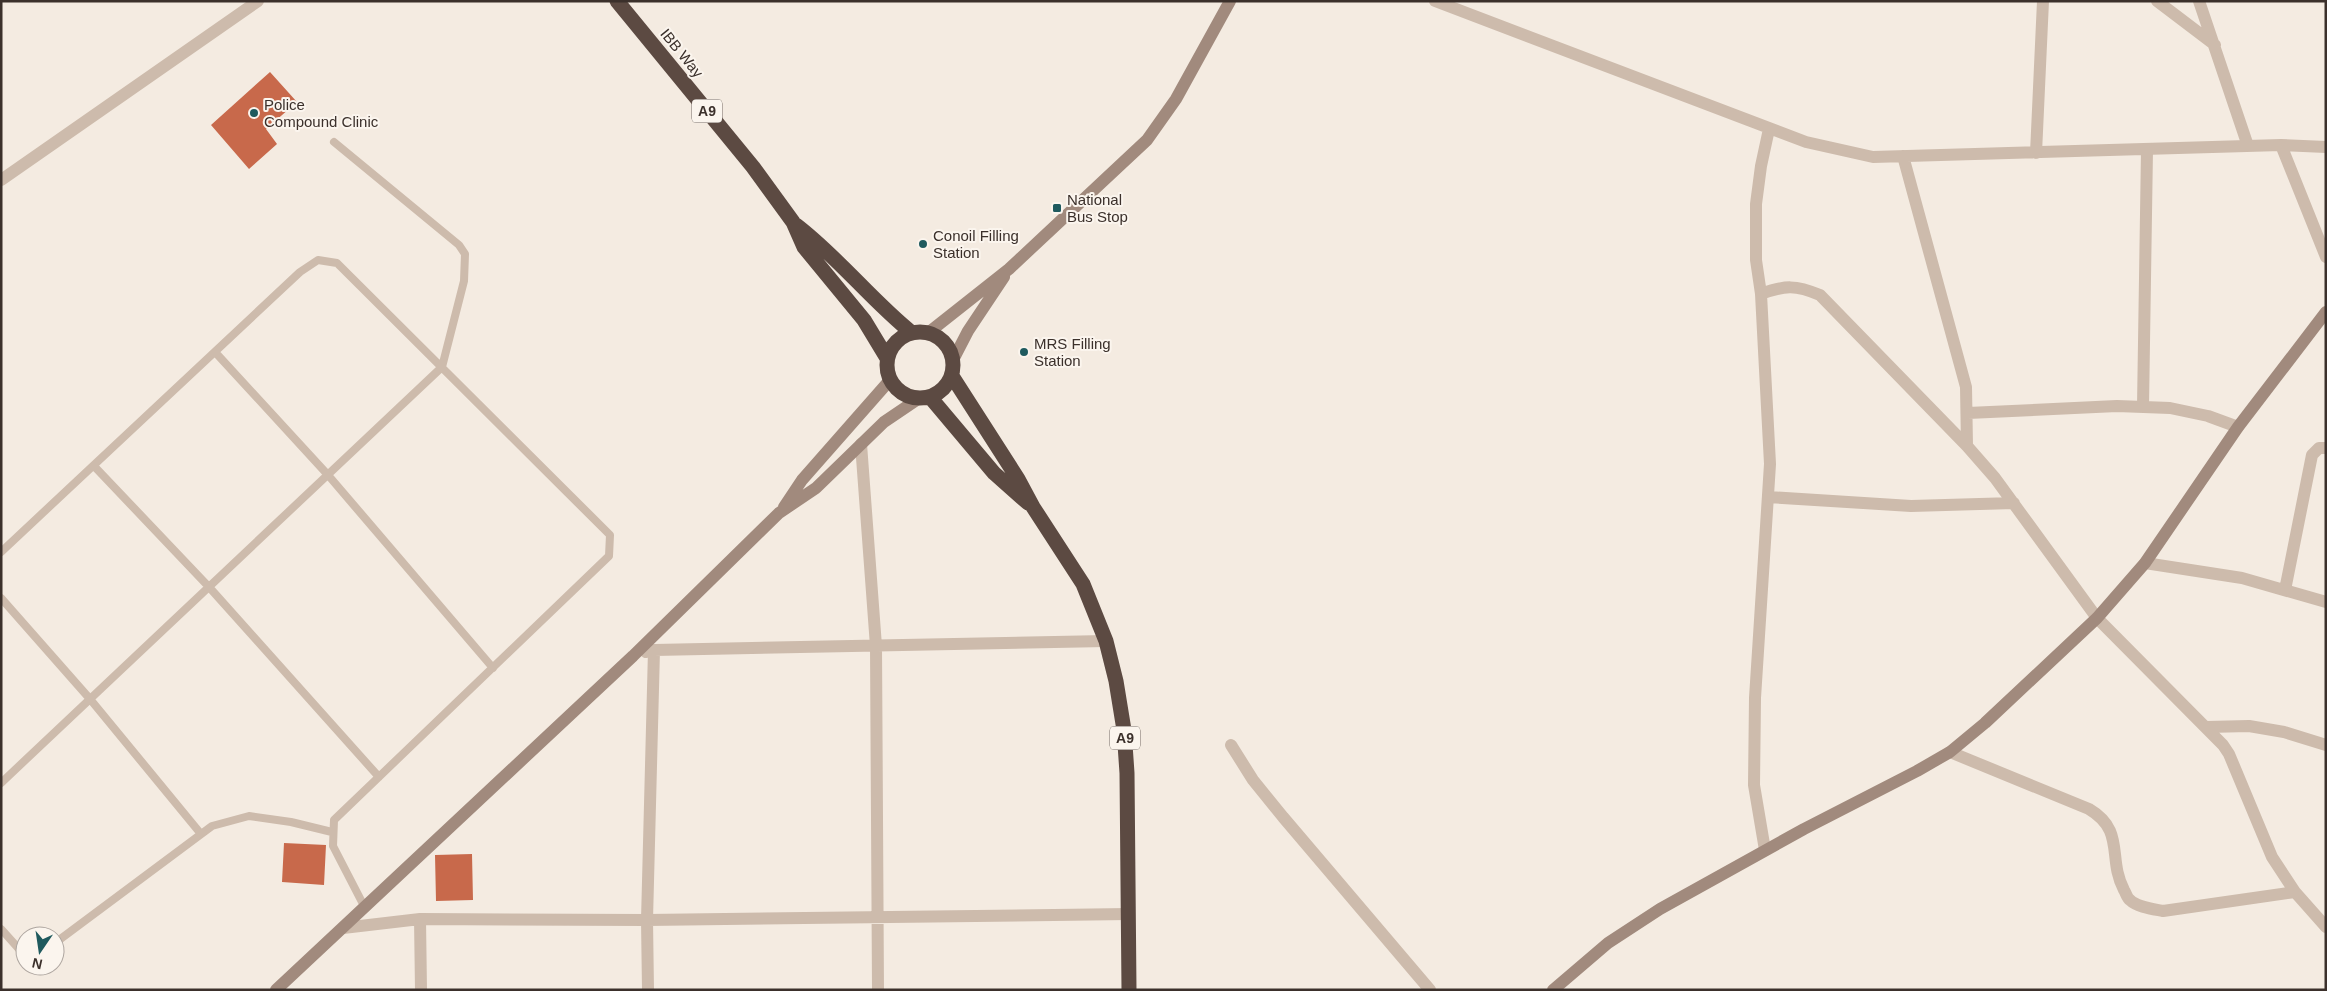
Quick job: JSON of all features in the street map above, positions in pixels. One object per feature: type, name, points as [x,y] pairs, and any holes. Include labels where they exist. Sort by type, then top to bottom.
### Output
[{"type":"highway","name":"IBB Way","points":[[617,1],[753,167],[793,222]]},
{"type":"highway","name":"A9","points":[[793,222],[823,246],[896,320],[912,333]]},
{"type":"highway","name":"A9","points":[[793,222],[804,246],[864,320],[887,358],[886,369],[890,380],[897,390],[906,396],[924,398],[994,473],[1032,507]]},
{"type":"highway","points":[[887,358],[892,346],[900,338],[912,333],[928,333],[940,338],[948,348],[953,360],[952,376],[943,389],[924,398]]},
{"type":"highway","name":"A9","points":[[952,376],[1018,480],[1032,507],[1084,584],[1106,641],[1116,681],[1124,730],[1127,773],[1130,990]]},
{"type":"street","points":[[1,180],[258,1]]},
{"type":"street","points":[[928,333],[1009,269],[1147,140],[1176,99],[1230,1]]},
{"type":"street","points":[[1435,1],[1806,142],[1873,157],[2281,145],[2326,147]]},
{"type":"street","points":[[2036,153],[2044,1]]},
{"type":"street","points":[[2158,1],[2215,45]]},
{"type":"street","points":[[2199,1],[2248,146]]},
{"type":"street","points":[[1765,850],[1754,785],[1754,708],[1770,464],[1761,294],[1756,260],[1756,204],[1761,166],[1770,129]]},
{"type":"street","points":[[2281,145],[2326,258]]},
{"type":"street","points":[[2143,407],[2147,150]]},
{"type":"street","points":[[1903,156],[1966,387],[1968,413],[1967,446]]},
{"type":"street","points":[[953,360],[968,331],[1009,269]]},
{"type":"street","points":[[1761,294],[1779,288],[1801,287],[1820,295],[1996,478],[2097,618],[2207,727],[2229,754],[2272,857],[2295,892],[2326,927]]},
{"type":"street","points":[[1553,990],[1608,944],[1660,909],[1765,850],[1950,752],[2007,704],[2097,618],[2145,563],[2238,427],[2326,312]]},
{"type":"street","points":[[779,513],[802,480],[890,380]]},
{"type":"street","points":[[276,990],[633,656],[779,513],[816,488],[884,422],[924,398]]},
{"type":"street","points":[[1968,413],[2143,407],[2170,408],[2208,416],[2238,427]]},
{"type":"street","points":[[861,444],[876,646],[878,990]]},
{"type":"street","points":[[2285,590],[2312,455],[2319,448],[2326,448]]},
{"type":"street","points":[[1768,497],[1911,506],[2014,503]]},
{"type":"street","points":[[2145,563],[2242,578],[2326,602]]},
{"type":"street","points":[[633,656],[654,650],[1106,641]]},
{"type":"street","points":[[648,990],[647,920],[654,650]]},
{"type":"street","points":[[2207,727],[2249,726],[2284,732],[2326,745]]},
{"type":"street","points":[[1231,745],[1253,780],[1283,817],[1430,990]]},
{"type":"street","points":[[1950,752],[2089,809],[2103,817],[2111,829],[2120,881],[2130,900],[2144,907],[2163,911],[2295,892]]},
{"type":"street","points":[[343,928],[420,919],[647,920],[1129,914]]},
{"type":"street","points":[[420,919],[421,990]]},
{"type":"lane","points":[[1,783],[442,367],[464,281],[465,254],[459,245],[334,142]]},
{"type":"lane","points":[[1,552],[300,272],[318,260],[337,263],[610,535],[609,556],[334,820],[332,832],[333,846],[364,906]]},
{"type":"lane","points":[[215,352],[328,475],[493,668]]},
{"type":"lane","points":[[94,466],[209,587],[379,777]]},
{"type":"lane","points":[[1,598],[90,700],[201,834]]},
{"type":"lane","points":[[65,936],[212,826],[249,816],[291,822],[332,832]]},
{"type":"lane","points":[[1,929],[15,945]]},
{"type":"building","name":"Police Compound Clinic","points":[[270,72],[297,102],[266,129],[277,144],[249,169],[211,125]]},
{"type":"building","points":[[284,843],[326,845],[324,885],[282,882]]},
{"type":"building","points":[[472,854],[473,900],[436,901],[435,855]]},
{"type":"place","name":"Police Compound Clinic","points":[[254,113]]},
{"type":"place","name":"National Bus Stop","points":[[1057,208]]},
{"type":"place","name":"Conoil Filling Station","points":[[923,244]]},
{"type":"place","name":"MRS Filling Station","points":[[1024,352]]}]
